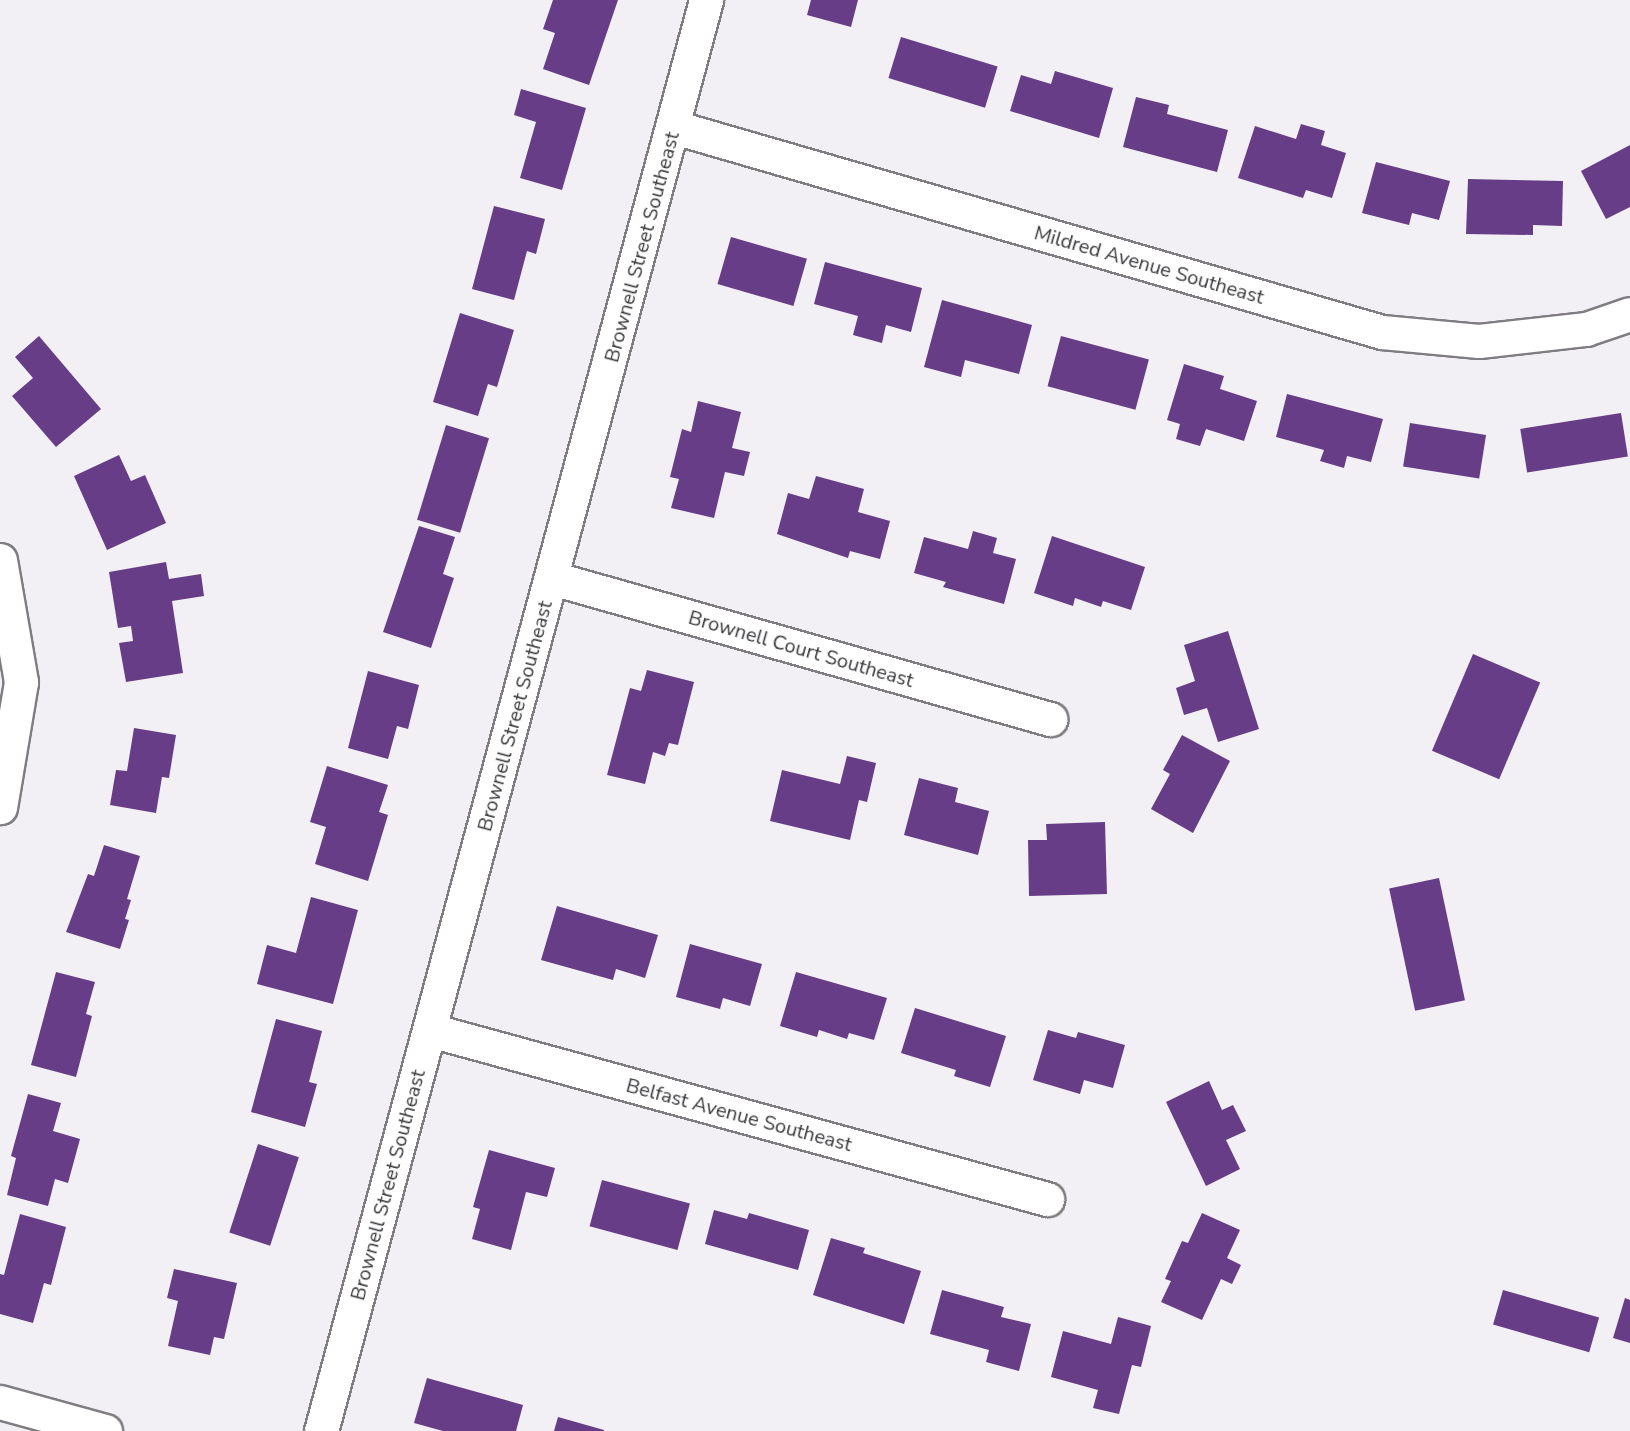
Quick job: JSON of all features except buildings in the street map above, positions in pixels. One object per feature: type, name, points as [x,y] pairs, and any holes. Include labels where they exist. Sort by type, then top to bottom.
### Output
[{"type":"street","name":"Brownell Street Southeast","points":[[321,1431],[674,127],[706,0]]},
{"type":"street","name":"Mildred Avenue Southeast","points":[[674,127],[1382,332],[1479,341],[1586,329],[1630,314]]},
{"type":"street","points":[[0,560],[21,682],[0,807]]},
{"type":"street","name":"Brownell Court Southeast","points":[[552,578],[1050,719]]},
{"type":"street","name":"Belfast Avenue Southeast","points":[[430,1030],[1047,1199]]},
{"type":"street","points":[[0,1402],[105,1431]]}]
